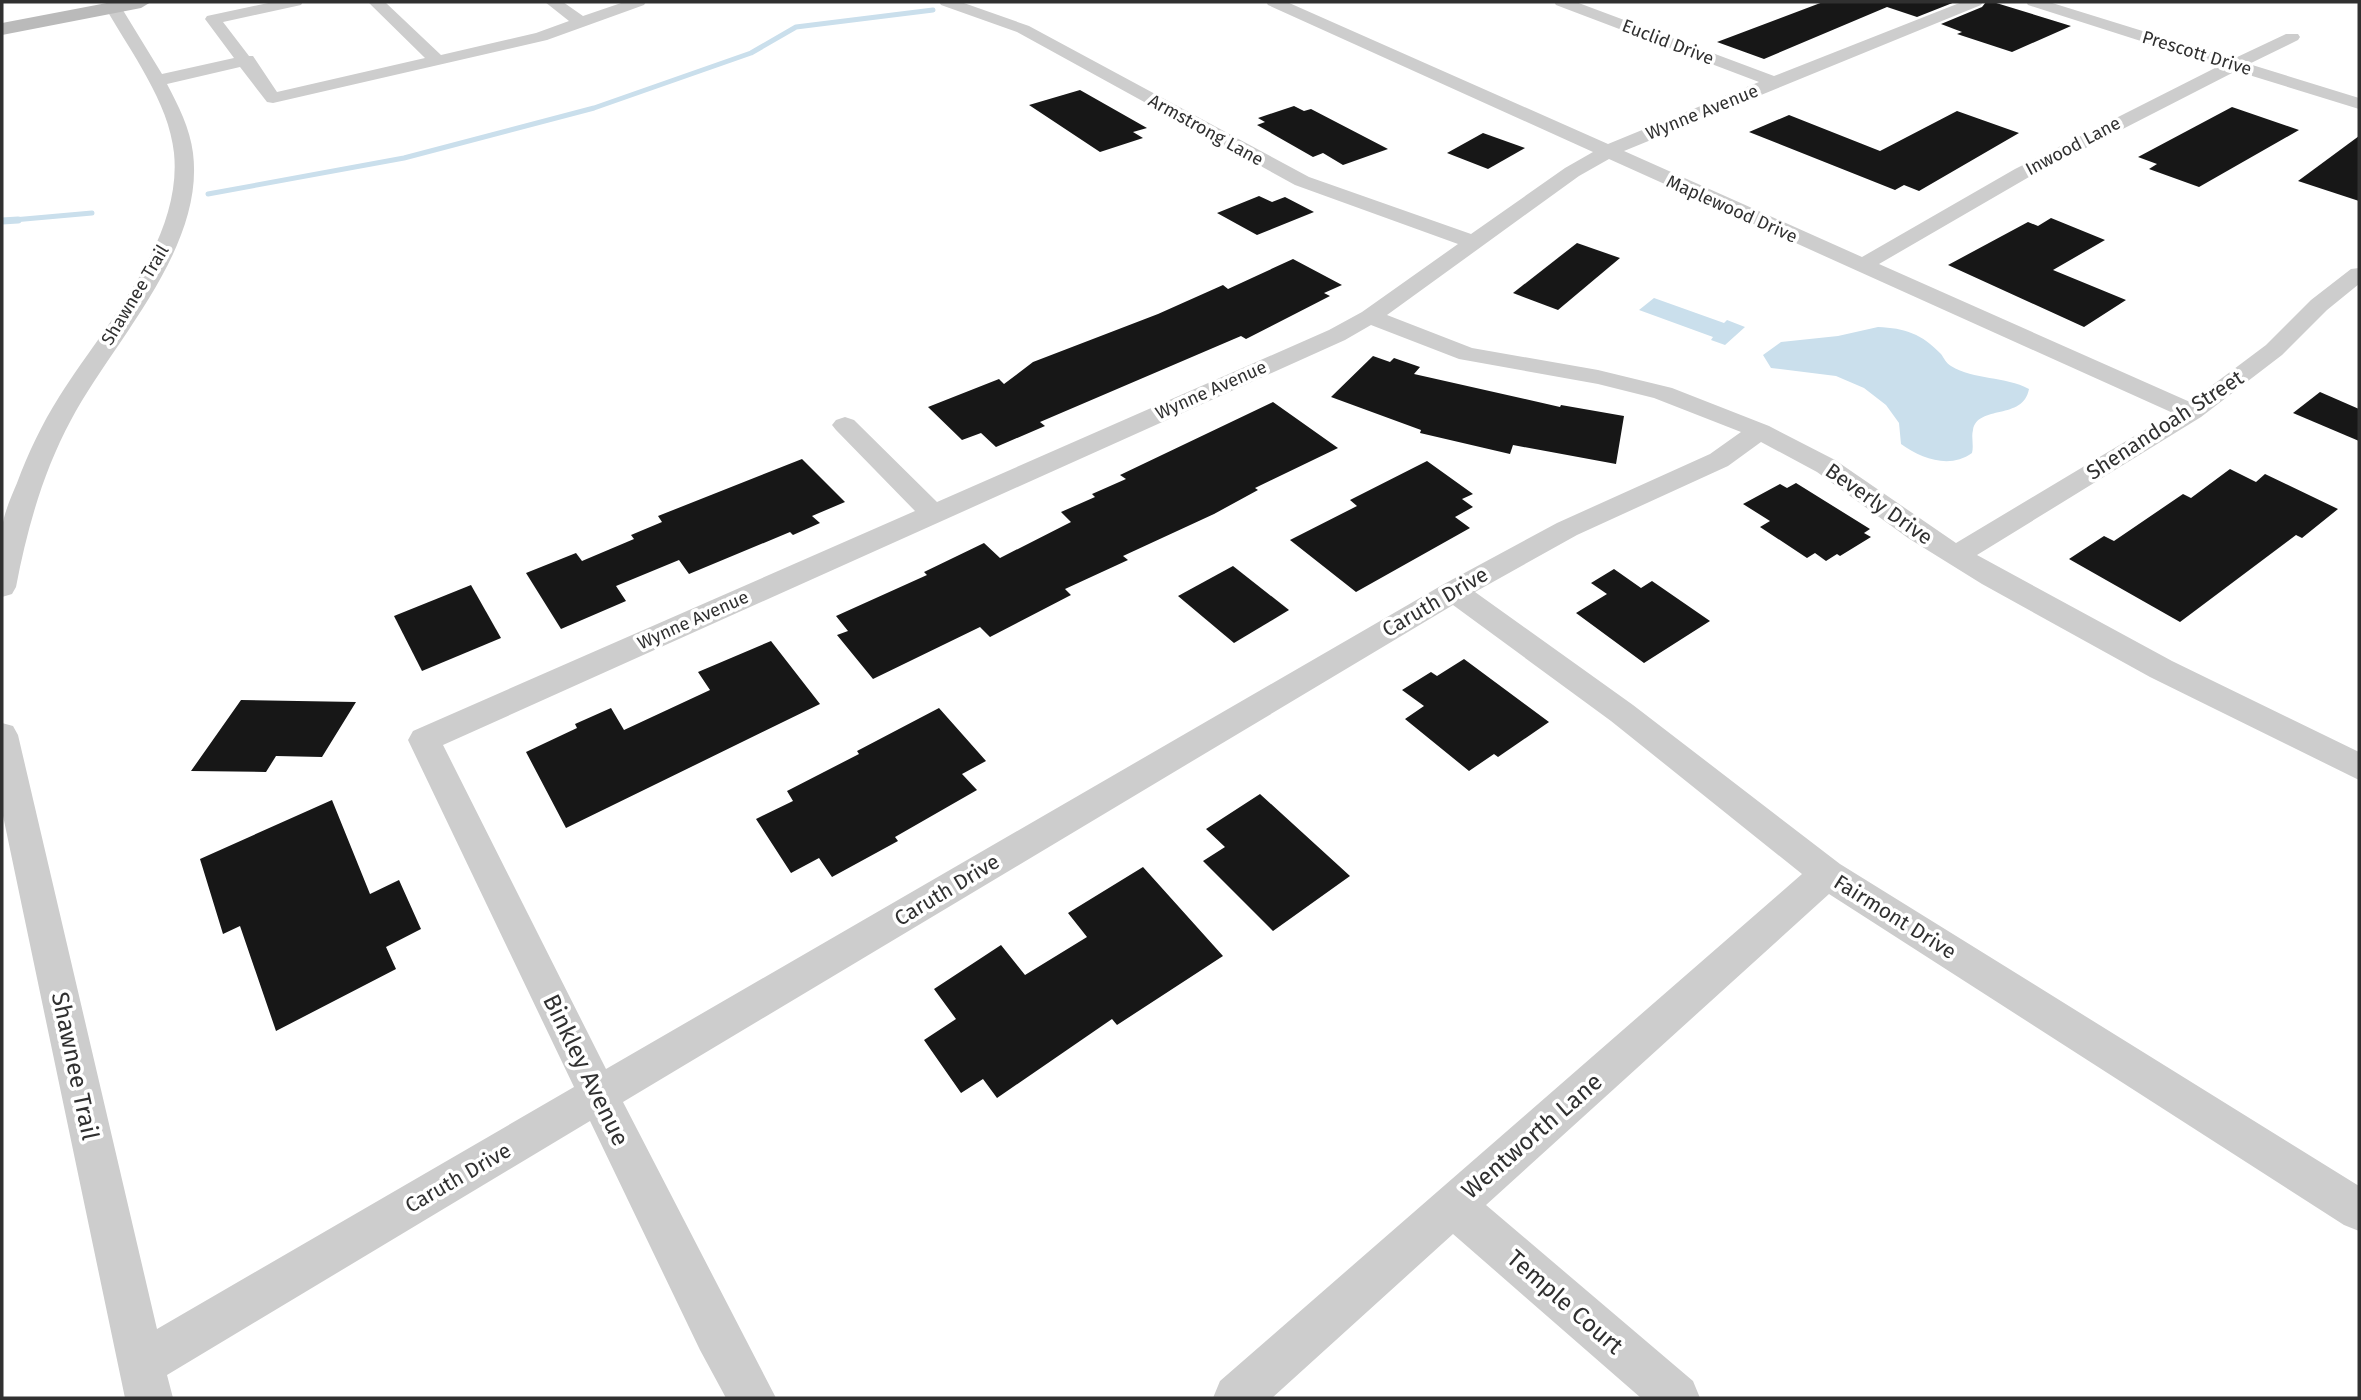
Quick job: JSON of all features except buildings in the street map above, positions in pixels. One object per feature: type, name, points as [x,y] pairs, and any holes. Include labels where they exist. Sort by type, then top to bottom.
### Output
[{"type":"street","points":[[2,29],[111,4],[141,2]]},
{"type":"street","points":[[295,2],[213,19],[247,60],[273,98],[541,37],[638,2]]},
{"type":"street","points":[[376,2],[438,61]]},
{"type":"street","points":[[553,2],[581,22]]},
{"type":"street","name":"Armstrong Lane","points":[[947,2],[1032,33],[1294,177],[1473,242]]},
{"type":"street","name":"Maplewood Drive","points":[[1274,2],[2192,412]]},
{"type":"street","name":"Euclid Drive","points":[[1562,2],[1775,82]]},
{"type":"street","name":"Wynne Avenue","points":[[424,740],[932,512],[1337,335],[1370,317],[1572,172],[1606,152],[1975,2]]},
{"type":"street","name":"Prescott Drive","points":[[2034,2],[2359,104]]},
{"type":"street","name":"Shawnee Trail","points":[[2,587],[18,519],[42,453],[70,398],[154,269],[176,217],[184,178],[184,152],[175,120],[111,4]]},
{"type":"street","name":"Inwood Lane","points":[[1861,266],[1982,195],[2145,108],[2292,37]]},
{"type":"street","points":[[155,81],[247,60]]},
{"type":"street","name":"Shenandoah Street","points":[[1955,556],[2192,412],[2274,350],[2319,305],[2359,274]]},
{"type":"street","name":"Beverly Drive","points":[[1370,317],[1467,354],[1598,377],[1663,393],[1760,431],[1826,466],[1955,556],[2161,669],[2359,767]]},
{"type":"street","points":[[845,425],[932,512]]},
{"type":"street","name":"Caruth Drive","points":[[145,1381],[598,1095],[1454,591],[1567,529],[1719,460],[1760,431]]},
{"type":"street","name":"Fairmont Drive","points":[[1454,591],[1622,713],[1827,874],[2359,1210]]},
{"type":"street","name":"Shawnee Trail","points":[[2,734],[145,1381]]},
{"type":"street","name":"Binkley Avenue","points":[[424,740],[716,1334],[752,1398]]},
{"type":"street","name":"Wentworth Lane","points":[[1237,1398],[1827,874]]},
{"type":"street","name":"Temple Court","points":[[1453,1205],[1676,1398]]},
{"type":"water","points":[[1654,298],[1724,323],[1727,320],[1745,327],[1725,345],[1711,340],[1713,337],[1639,310]]},
{"type":"water","points":[[1878,327],[1897,329],[1920,337],[1934,347],[1949,365],[1960,370],[2029,389],[2025,399],[2010,409],[1983,417],[1977,422],[1972,433],[1972,453],[1955,460],[1936,460],[1901,444],[1899,423],[1886,405],[1864,388],[1836,376],[1771,368],[1763,355],[1781,342],[1838,336]]},
{"type":"waterway","points":[[208,194],[404,158],[594,108],[751,53],[796,27],[933,10]]},
{"type":"waterway","points":[[18,220],[2,221],[92,213]]}]
